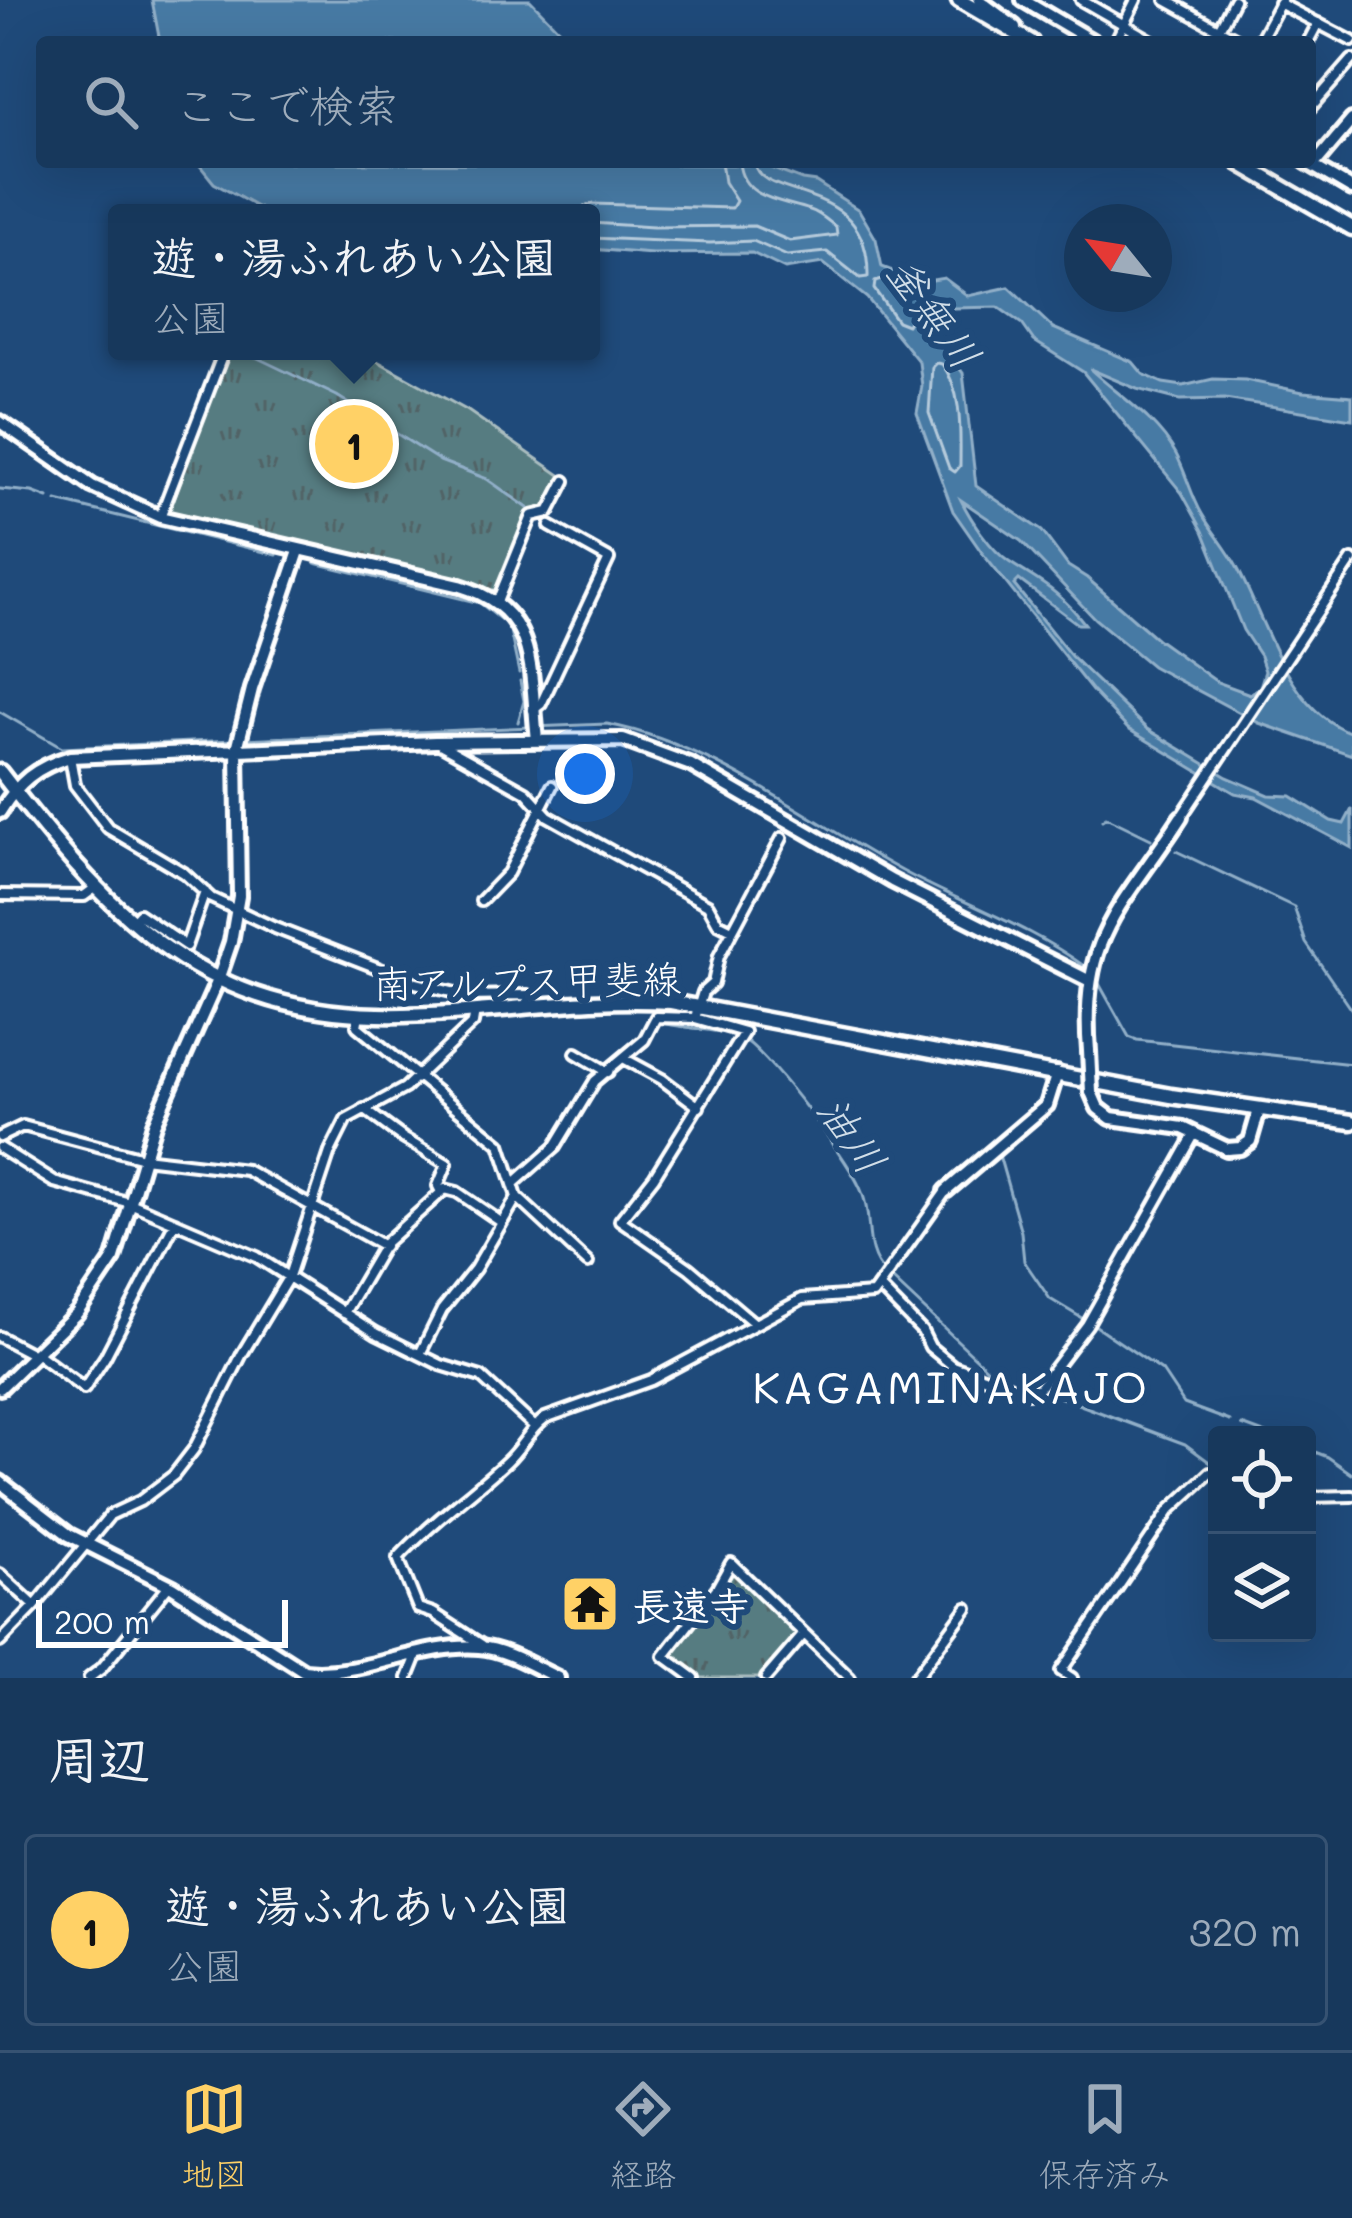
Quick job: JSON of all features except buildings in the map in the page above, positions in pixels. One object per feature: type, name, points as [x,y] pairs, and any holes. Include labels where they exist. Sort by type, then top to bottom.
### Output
[{"type":"main road","points":[[958,0],[1021,36]]},
{"type":"main road","points":[[1248,168],[1352,228]]},
{"type":"main road","name":"南アルプス甲斐線","points":[[0,772],[95,888],[132,923],[218,980],[274,1000],[358,1014],[604,1000],[1352,1122]]},
{"type":"street","points":[[979,0],[1025,36]]},
{"type":"street","points":[[1023,0],[1084,36]]},
{"type":"street","points":[[1117,36],[1136,0]]},
{"type":"street","points":[[1166,0],[1183,4],[1231,36]]},
{"type":"street","points":[[1219,29],[1234,0]]},
{"type":"street","points":[[1262,36],[1280,1],[1352,41]]},
{"type":"street","points":[[1088,2],[1144,36]]},
{"type":"street","points":[[1311,36],[1318,23]]},
{"type":"street","points":[[1316,101],[1352,60]]},
{"type":"street","points":[[1316,158],[1352,120]]},
{"type":"street","points":[[1316,168],[1352,189]]},
{"type":"street","points":[[160,518],[221,360]]},
{"type":"street","points":[[0,422],[92,486],[160,518],[460,586],[497,602],[519,626],[537,740]]},
{"type":"street","points":[[497,602],[532,515],[549,512],[565,481]]},
{"type":"street","points":[[533,710],[541,704],[609,560],[550,526]]},
{"type":"street","points":[[0,1388],[93,1295],[114,1258],[142,1158],[218,980],[238,910],[237,749],[252,689],[299,551]]},
{"type":"street","points":[[1259,1110],[1254,1135],[1240,1148],[1221,1147],[1173,1126],[1111,1118],[1098,1108],[1090,1092],[1088,980],[1115,909],[1352,560]]},
{"type":"street","points":[[0,812],[14,790],[45,765],[70,757],[435,742],[623,740],[691,765],[892,881],[1088,980]]},
{"type":"street","points":[[435,742],[526,793],[542,812],[708,905],[718,923],[732,930]]},
{"type":"street","points":[[70,757],[75,785],[108,828],[238,910],[416,982],[467,996],[527,995],[528,1006]]},
{"type":"street","points":[[481,901],[508,873],[552,786]]},
{"type":"street","points":[[697,1012],[703,992],[713,983],[719,956],[782,838]]},
{"type":"street","points":[[0,895],[84,896],[95,888]]},
{"type":"street","points":[[132,923],[139,914],[186,946],[205,892]]},
{"type":"street","points":[[0,1642],[110,1516],[140,1502],[174,1474],[194,1449],[242,1354],[289,1276],[346,1120],[390,1098],[418,1076],[473,1023],[475,1010]]},
{"type":"street","points":[[513,1184],[555,1147],[595,1082],[644,1040],[656,1017],[697,1012],[734,1026],[744,1032],[700,1107],[620,1220],[689,1268],[754,1323]]},
{"type":"street","points":[[358,1014],[357,1025],[500,1144],[517,1197],[588,1263]]},
{"type":"street","points":[[576,1053],[608,1072]]},
{"type":"street","points":[[626,1059],[662,1078],[700,1107]]},
{"type":"street","points":[[557,1678],[484,1647],[418,1608],[398,1558],[515,1454],[545,1418],[672,1370],[802,1299],[872,1294],[946,1191],[1047,1106],[1057,1073]]},
{"type":"street","points":[[364,1109],[447,1164],[438,1186],[442,1192]]},
{"type":"street","points":[[0,1137],[23,1126],[142,1158],[235,1166],[384,1246]]},
{"type":"street","points":[[879,1287],[922,1331],[930,1347],[953,1366],[1028,1393],[1039,1388],[1087,1325],[1196,1133]]},
{"type":"street","points":[[0,1148],[54,1182],[130,1203],[257,1257],[344,1313],[420,1354],[481,1377],[534,1426]]},
{"type":"street","points":[[344,1313],[384,1246],[442,1192],[458,1192],[501,1222]]},
{"type":"street","points":[[420,1354],[442,1310],[475,1269],[517,1197]]},
{"type":"street","points":[[0,1337],[35,1354],[84,1389],[105,1358],[175,1222]]},
{"type":"street","points":[[1072,1678],[1061,1671],[1170,1510],[1208,1475]]},
{"type":"street","points":[[0,1482],[53,1525],[170,1585],[293,1666],[317,1676],[484,1647]]},
{"type":"street","points":[[1316,1497],[1352,1496]]},
{"type":"street","points":[[694,1678],[664,1656],[717,1588],[730,1563],[850,1678]]},
{"type":"street","points":[[0,1574],[35,1606]]},
{"type":"street","points":[[89,1678],[170,1585]]},
{"type":"street","points":[[915,1678],[967,1608]]},
{"type":"street","points":[[766,1678],[803,1634]]},
{"type":"street","points":[[408,1678],[416,1658]]},
{"type":"green space","points":[[226,360],[375,360],[468,411],[563,477],[545,512],[536,510],[497,591],[169,513]]},
{"type":"green space","points":[[734,1567],[804,1634],[766,1678],[694,1678],[664,1656]]},
{"type":"water","points":[[152,0],[530,0],[565,36],[159,36]]},
{"type":"water","name":"釜無川","points":[[202,168],[771,168],[816,182],[859,210],[876,239],[882,267],[921,282],[944,278],[968,296],[1009,287],[1053,328],[1133,362],[1143,374],[1163,383],[1183,386],[1213,379],[1245,380],[1352,396],[1352,419],[1225,399],[1180,400],[1137,389],[1090,369],[1168,441],[1202,514],[1238,569],[1282,663],[1312,706],[1352,733],[1352,755],[1259,723],[1152,666],[1095,619],[1021,541],[961,500],[995,550],[1050,588],[1085,624],[1078,624],[1019,580],[1014,585],[1071,656],[1147,729],[1227,777],[1269,795],[1291,796],[1331,821],[1344,824],[1352,809],[1352,848],[1256,797],[1235,793],[1128,729],[1092,691],[953,511],[917,413],[922,386],[919,362],[867,298],[823,263],[785,269],[752,253],[600,250],[600,204],[252,204],[214,183]],"holes":[[[998,307],[1022,324],[1034,341],[1083,372],[1182,493],[1203,531],[1243,630],[1260,656],[1265,671],[1260,687],[1250,694],[1217,682],[1157,639],[1068,566],[1042,531],[976,486],[963,373],[922,320],[953,308]]]},
{"type":"waterway","points":[[262,360],[337,396],[440,461],[487,479],[532,511]]},
{"type":"waterway","points":[[324,444],[358,427]]},
{"type":"waterway","points":[[0,489],[48,498]]},
{"type":"waterway","points":[[57,501],[277,555]]},
{"type":"waterway","points":[[315,563],[480,603],[509,626],[519,673]]},
{"type":"waterway","points":[[518,722],[524,701],[520,681]]},
{"type":"waterway","points":[[0,712],[62,748],[234,740]]},
{"type":"waterway","points":[[243,739],[607,724],[647,734],[724,767],[904,872],[1019,927],[1084,966]]},
{"type":"waterway","points":[[1102,820],[1106,817],[1151,839]]},
{"type":"waterway","points":[[1176,851],[1294,907],[1306,943],[1352,1010]]},
{"type":"waterway","points":[[1097,980],[1129,1037],[1137,1040],[1352,1064]]},
{"type":"waterway","name":"油川","points":[[665,1024],[734,1034]]},
{"type":"waterway","name":"油川","points":[[745,1040],[792,1089],[856,1180],[866,1205],[871,1246],[885,1273]]},
{"type":"waterway","points":[[1320,1109],[1352,1113]]},
{"type":"waterway","points":[[999,1155],[1021,1232],[1024,1261],[1050,1299],[1085,1320]]},
{"type":"waterway","name":"油川","points":[[892,1279],[992,1373],[1029,1389]]},
{"type":"waterway","points":[[1093,1324],[1162,1371],[1184,1404],[1230,1421]]},
{"type":"waterway","name":"油川","points":[[1043,1391],[1185,1444],[1208,1461]]},
{"type":"waterway","points":[[1316,1452],[1352,1474]]},
{"type":"waterway","name":"油川","points":[[1316,1493],[1352,1492]]},
{"type":"place","name":"遊・湯ふれあい公園","points":[[354,444]]},
{"type":"place","name":"長遠寺","points":[[590,1604]]},
{"type":"district","name":"KAGAMINAKAJO","points":[[951,1386]]}]
